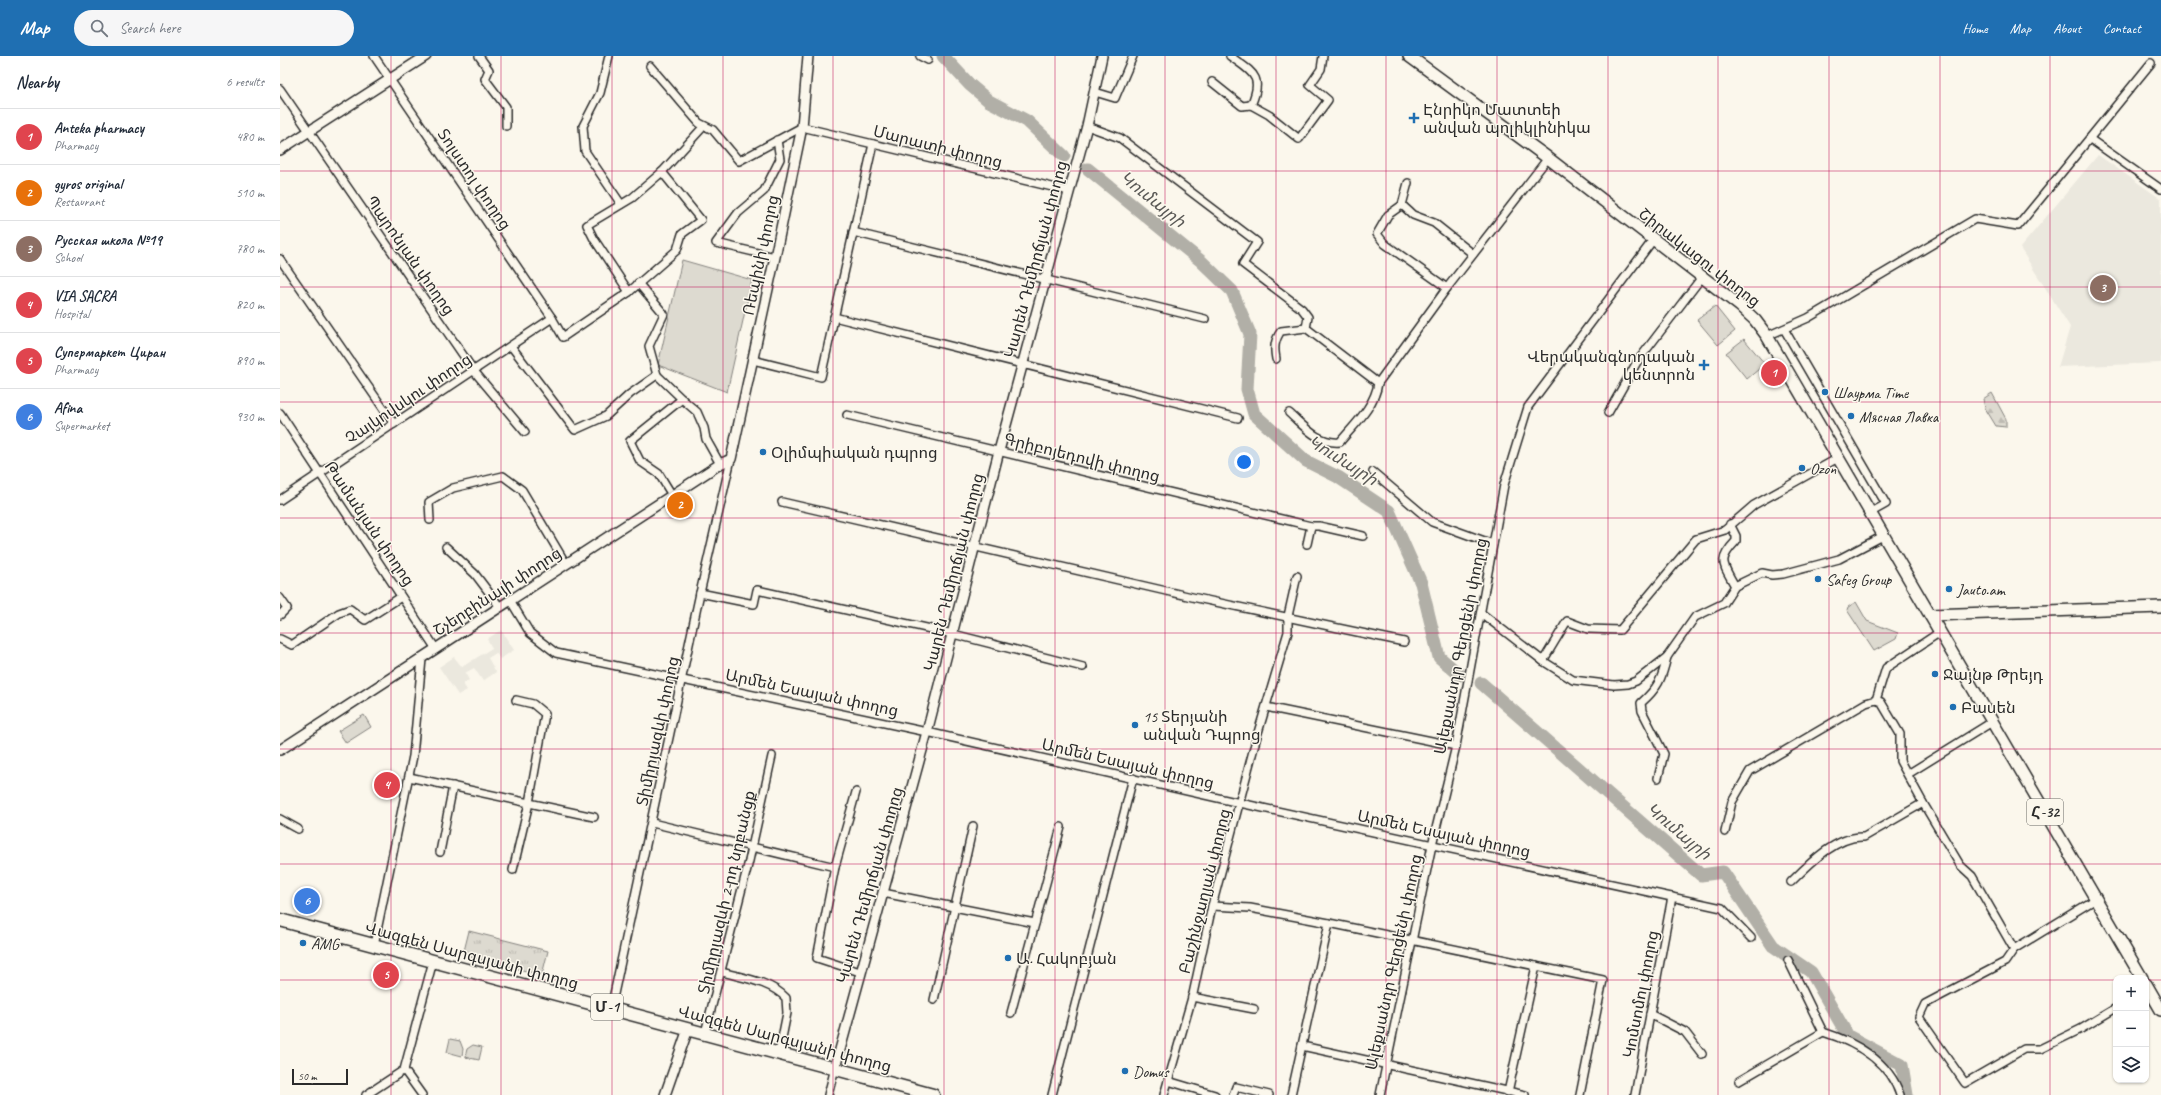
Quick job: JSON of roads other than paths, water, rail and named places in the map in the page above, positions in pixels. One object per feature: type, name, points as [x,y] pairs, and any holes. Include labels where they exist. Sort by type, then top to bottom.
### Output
[{"type":"highway","name":"Վազգեն Սարգսյանի փողոց","points":[[280,920],[933,1095]]},
{"type":"main road","name":"Շիրակացու փողոց","points":[[1409,56],[1548,158],[1740,306],[1755,320],[1767,336],[1930,615]]},
{"type":"main road","points":[[1930,615],[2161,607]]},
{"type":"main road","name":"Հ-32","points":[[1930,615],[2140,975]]},
{"type":"main road","points":[[2149,991],[2161,1010]]},
{"type":"street","name":"Տոլստոյ փողոց","points":[[374,56],[552,318],[562,337],[629,292]]},
{"type":"street","points":[[280,150],[426,56]]},
{"type":"street","points":[[479,56],[489,70],[486,79],[506,107],[506,126]]},
{"type":"street","points":[[609,56],[600,93],[583,126],[585,151],[621,204]]},
{"type":"street","name":"Ռեպինի փողոց","points":[[731,459],[776,257],[802,127],[808,56]]},
{"type":"street","points":[[920,56],[928,60]]},
{"type":"street","name":"Կարեն Դեմիրճյան փողոց","points":[[828,1095],[860,972],[928,732],[1022,363],[1087,126],[1102,56]]},
{"type":"street","points":[[1094,92],[1115,98],[1133,56]]},
{"type":"street","points":[[1230,56],[1254,74],[1258,83],[1251,106]]},
{"type":"street","points":[[1212,82],[1242,106],[1251,106],[1269,115],[1299,138],[1328,100],[1310,85],[1321,69],[1323,56]]},
{"type":"street","points":[[1767,336],[1808,318],[1975,219],[2018,226],[2151,63]]},
{"type":"street","points":[[650,66],[699,123],[713,130],[739,161],[802,127]]},
{"type":"street","name":"Պարոնյան փողոց","points":[[280,89],[474,371],[525,432]]},
{"type":"street","points":[[662,172],[701,220],[682,234],[677,250],[629,292],[594,239],[587,225],[632,198],[662,172],[704,126]]},
{"type":"street","points":[[1087,126],[1120,138],[1257,242],[1243,264],[1302,309],[1308,317],[1306,328]]},
{"type":"street","name":"Մարատի փողոց","points":[[802,127],[1068,191]]},
{"type":"street","points":[[2090,139],[2161,189]]},
{"type":"street","points":[[776,257],[716,243],[738,213],[764,191],[780,159],[777,140]]},
{"type":"street","points":[[753,360],[821,377],[873,144]]},
{"type":"street","points":[[1289,413],[1322,441],[1330,443],[1340,442],[1367,410],[1377,392],[1378,383],[1448,288],[1548,158]]},
{"type":"street","points":[[1408,183],[1402,205],[1388,216],[1377,234],[1385,244],[1448,288]]},
{"type":"street","points":[[1402,205],[1413,215],[1434,223],[1474,254]]},
{"type":"street","points":[[853,232],[1046,278],[1205,319]]},
{"type":"street","name":"Ալեքսանդր Գերցենի փողոց","points":[[1380,1095],[1414,940],[1432,845],[1456,746],[1504,486],[1528,408],[1653,240]]},
{"type":"street","points":[[280,259],[394,424]]},
{"type":"street","points":[[1608,413],[1637,362],[1702,277]]},
{"type":"street","points":[[638,284],[664,314],[649,346],[657,375],[697,412],[704,428],[706,439],[720,464]]},
{"type":"street","points":[[834,317],[1238,418]]},
{"type":"street","name":"Չայկովսկու փողոց","points":[[280,500],[552,318]]},
{"type":"street","points":[[1276,359],[1274,350],[1276,339],[1281,331],[1306,328],[1378,383]]},
{"type":"street","points":[[1784,329],[1886,504],[1870,513]]},
{"type":"street","points":[[511,346],[575,430],[606,416],[630,394],[657,375]]},
{"type":"street","points":[[672,495],[659,474],[640,461],[630,441],[682,399]]},
{"type":"street","name":"Թամանյան փողոց","points":[[280,413],[436,649]]},
{"type":"street","name":"Գրիբոյեդովի փողոց","points":[[847,414],[1311,526],[1318,526],[1363,536]]},
{"type":"street","points":[[1543,661],[1568,621],[1588,629],[1620,630],[1696,538],[1725,530],[1730,524],[1754,505],[1838,458]]},
{"type":"street","name":"Շչերբինայի փողոց","points":[[280,750],[720,464],[731,459]]},
{"type":"street","name":"Տիմիրյազևի փողոց","points":[[611,1008],[652,823],[700,593],[731,459]]},
{"type":"street","points":[[1373,472],[1432,522],[1493,544]]},
{"type":"street","points":[[430,520],[429,502],[453,488],[503,476],[522,490],[566,564]]},
{"type":"street","points":[[782,502],[1192,597],[1288,616],[1404,642]]},
{"type":"street","points":[[1730,524],[1736,536],[1736,541],[1726,551],[1722,558],[1723,564],[1735,586]]},
{"type":"street","points":[[1307,544],[1311,526]]},
{"type":"street","points":[[1481,613],[1543,661],[1573,680],[1622,685],[1636,681],[1667,657],[1695,617],[1724,603],[1735,586],[1762,573],[1772,575],[1783,574],[1839,559],[1883,536]]},
{"type":"street","points":[[446,547],[475,574],[500,607]]},
{"type":"street","name":"Բաշինջաղյան փողոց","points":[[1164,1095],[1192,997],[1212,906],[1288,632],[1288,616],[1297,576]]},
{"type":"street","points":[[700,593],[754,604],[757,590],[952,634],[1083,667]]},
{"type":"street","points":[[280,639],[292,645],[339,612],[350,609],[365,620],[402,597]]},
{"type":"street","points":[[280,598],[287,608],[280,615]]},
{"type":"street","name":"Արմեն Եսայան փողոց","points":[[510,600],[530,633],[556,653],[682,678],[1240,803],[1722,908],[1751,938]]},
{"type":"street","points":[[1876,700],[1886,668],[1940,632]]},
{"type":"street","points":[[1658,778],[1664,754],[1642,711],[1641,703],[1654,691],[1662,678],[1667,657]]},
{"type":"street","points":[[374,945],[413,756],[422,659]]},
{"type":"street","points":[[513,870],[529,803],[545,714],[533,704],[516,700]]},
{"type":"street","points":[[1725,832],[1732,802],[1750,771],[1866,703],[1876,700],[1882,702],[1900,734],[1900,761],[1960,865],[1972,876],[2014,949]]},
{"type":"street","points":[[1266,707],[1456,746]]},
{"type":"street","points":[[1908,774],[1992,722]]},
{"type":"street","name":"Տիմիրյազևի 2-րդ նրբանցք","points":[[706,1033],[722,972],[772,756]]},
{"type":"street","points":[[409,777],[594,817]]},
{"type":"street","points":[[1052,1095],[1133,778]]},
{"type":"street","points":[[440,852],[453,786]]},
{"type":"street","points":[[856,792],[835,867],[817,958],[860,972]]},
{"type":"street","points":[[1791,882],[1814,858],[1852,836],[1864,837],[1923,803]]},
{"type":"street","points":[[280,819],[298,829]]},
{"type":"street","points":[[652,823],[835,867]]},
{"type":"street","points":[[934,1000],[973,826]]},
{"type":"street","points":[[1011,1013],[1061,827]]},
{"type":"street","points":[[883,893],[1035,923]]},
{"type":"street","name":"Կոմսոմոլ փողոց","points":[[1635,1095],[1672,897]]},
{"type":"street","points":[[2096,899],[2014,949],[2005,962],[1925,1004],[1919,1017],[1965,1082],[2024,1050],[2040,1049],[2081,1029],[2113,1010]]},
{"type":"street","points":[[1212,906],[1250,908],[1414,940],[1603,980],[1580,1095]]},
{"type":"street","points":[[1291,1095],[1329,923]]},
{"type":"street","points":[[1788,960],[1823,1032],[1846,1039],[1880,1063],[1896,1082],[1900,1095]]},
{"type":"street","points":[[366,1095],[404,1070],[433,961]]},
{"type":"street","points":[[1508,1092],[1536,966]]},
{"type":"street","points":[[722,972],[762,983],[776,990],[786,998],[787,1013],[779,1053]]},
{"type":"street","points":[[1192,997],[1254,1009]]},
{"type":"street","points":[[1650,1014],[1685,1032],[1702,1054]]},
{"type":"street","points":[[665,1095],[688,1029]]},
{"type":"street","points":[[1739,1081],[1823,1032]]},
{"type":"street","points":[[1302,1046],[1386,1066],[1525,1095]]},
{"type":"street","points":[[404,1070],[422,1095]]},
{"type":"street","points":[[1168,1082],[1215,1095]]},
{"type":"street","points":[[1233,1095],[1236,1087],[1269,1095]]},
{"type":"waterway","points":[[943,56],[970,85],[989,101],[1027,121],[1064,156]]},
{"type":"waterway","name":"Կումայրի","points":[[1088,169],[1201,261],[1232,291],[1250,334],[1247,389],[1254,414],[1306,461],[1338,477],[1389,511],[1421,583],[1439,657],[1460,675]]},
{"type":"waterway","name":"Կումայրի","points":[[1481,683],[1701,875],[1723,872],[1773,946],[1811,972],[1848,1036],[1902,1065],[1907,1095]]},
{"type":"place","name":"Էնրիկո Մատտեի անվան պոլիկլինիկա","points":[[1414,118]]},
{"type":"place","name":"Русская школа №19","points":[[2103,288]]},
{"type":"place","name":"Վերականգնողական կենտրոն","points":[[1704,365]]},
{"type":"place","name":"Anteka pharmacy","points":[[1774,373]]},
{"type":"place","name":"Шаурма Time","points":[[1825,392]]},
{"type":"place","name":"Мясная Лавка","points":[[1851,416]]},
{"type":"place","name":"Օլիմպիական դպրոց","points":[[763,452]]},
{"type":"place","name":"Ozon","points":[[1802,468]]},
{"type":"place","name":"gyros original","points":[[680,505]]},
{"type":"place","name":"Safeg Group","points":[[1818,579]]},
{"type":"place","name":"Jauto.am","points":[[1949,589]]},
{"type":"place","name":"Ջայնթ Թրեյդ","points":[[1935,674]]},
{"type":"place","name":"Բասեն","points":[[1953,707]]},
{"type":"place","name":"15 Տերյանի անվան Դպրոց","points":[[1135,725]]},
{"type":"place","name":"VIA SACRA","points":[[387,785]]},
{"type":"place","name":"Afina","points":[[307,901]]},
{"type":"place","name":"AMG","points":[[303,943]]},
{"type":"place","name":"Ա. Հակոբյան","points":[[1008,958]]},
{"type":"place","name":"Супермаркет Циран","points":[[386,975]]},
{"type":"place","name":"Domus","points":[[1125,1071]]}]
